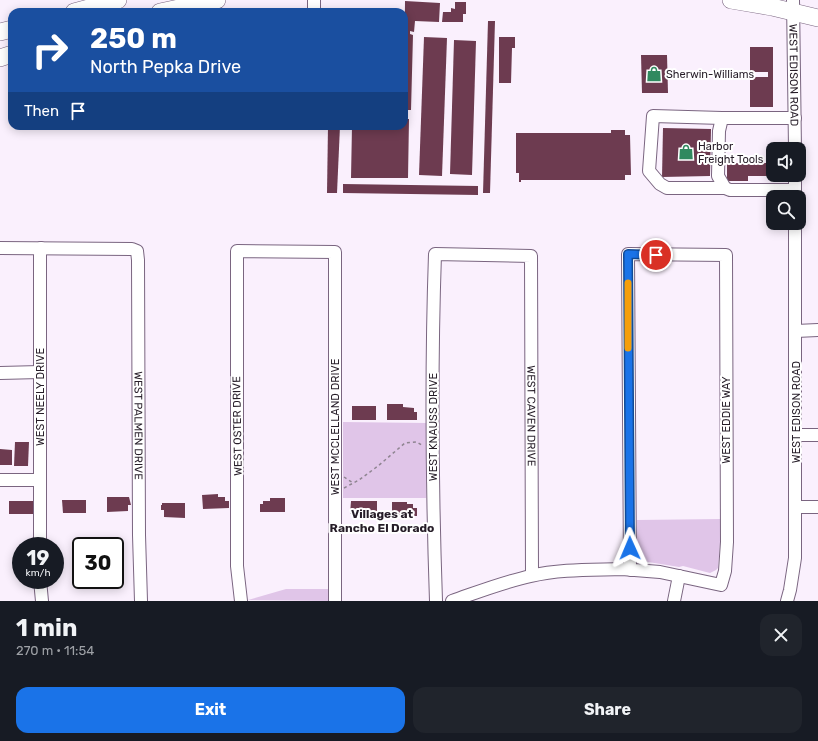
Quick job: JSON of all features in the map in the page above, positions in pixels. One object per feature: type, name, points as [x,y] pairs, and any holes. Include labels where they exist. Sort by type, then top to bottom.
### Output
[{"type":"highway","points":[[89,8],[118,0]]},
{"type":"highway","points":[[731,0],[794,6],[818,18]]},
{"type":"highway","points":[[183,8],[206,4]]},
{"type":"street","name":"WEST EDISON ROAD","points":[[794,6],[795,142]]},
{"type":"street","points":[[766,192],[730,190],[726,188],[667,188],[660,184],[649,171],[653,116],[795,118]]},
{"type":"street","points":[[722,118],[719,131],[718,176],[726,188]]},
{"type":"street","name":"WEST EDISON ROAD","points":[[787,601],[795,558],[795,230]]},
{"type":"street","points":[[0,248],[41,248]]},
{"type":"street","name":"WEST PALMEN DRIVE","points":[[41,248],[137,250],[139,535],[142,601]]},
{"type":"street","name":"WEST NEELY DRIVE","points":[[40,537],[41,248]]},
{"type":"street","name":"WEST MCCLELLAND DRIVE","points":[[237,251],[335,252],[335,601]]},
{"type":"street","name":"WEST OSTER DRIVE","points":[[237,251],[237,566],[241,601]]},
{"type":"street","name":"WEST CAVEN DRIVE","points":[[435,254],[531,256],[532,576]]},
{"type":"street","name":"WEST KNAUSS DRIVE","points":[[435,254],[432,334],[432,456],[436,601]]},
{"type":"street","name":"WEST EDDIE WAY","points":[[630,570],[628,254],[726,255],[727,542],[725,571],[721,585],[679,576]]},
{"type":"street","points":[[796,331],[818,330]]},
{"type":"street","points":[[0,373],[40,372]]},
{"type":"street","points":[[796,436],[818,435]]},
{"type":"street","points":[[0,480],[39,480]]},
{"type":"street","points":[[796,508],[818,507]]},
{"type":"street","points":[[452,601],[501,583],[532,576],[571,571],[630,570],[660,572],[679,576],[674,601]]},
{"type":"street","points":[[41,589],[42,601]]},
{"type":"path","points":[[342,489],[359,480],[405,443],[417,442]]},
{"type":"shaded area","points":[[343,422],[426,423],[426,498],[343,498]]},
{"type":"shaded area","points":[[720,519],[718,568],[710,573],[683,566],[679,567],[642,561],[637,556],[637,520]]},
{"type":"shaded area","points":[[286,589],[328,589],[328,601],[248,600]]},
{"type":"building","points":[[405,1],[440,3],[439,22],[415,21],[414,32],[410,31],[410,34],[413,35],[411,110],[408,110],[408,8],[405,8]]},
{"type":"building","points":[[455,2],[466,2],[466,14],[463,14],[463,22],[442,22],[443,12],[451,12],[451,8],[455,9]]},
{"type":"building","points":[[488,21],[495,21],[490,193],[483,193]]},
{"type":"building","points":[[424,37],[447,38],[442,176],[419,175]]},
{"type":"building","points":[[499,37],[515,37],[515,48],[512,48],[511,83],[499,83]]},
{"type":"building","points":[[454,40],[476,41],[472,175],[450,174]]},
{"type":"building","points":[[750,47],[773,47],[773,107],[750,107],[750,77],[768,77],[768,72],[750,72]]},
{"type":"building","name":"Sherwin-Williams","points":[[641,55],[667,55],[668,93],[642,93]]},
{"type":"building","points":[[409,119],[408,178],[351,178],[352,130],[408,130]]},
{"type":"building","name":"Harbor Freight Tools","points":[[663,128],[711,129],[710,176],[662,177]]},
{"type":"building","points":[[328,130],[340,130],[337,193],[327,193]]},
{"type":"building","points":[[611,130],[625,130],[625,135],[630,135],[631,175],[625,175],[625,180],[521,180],[521,182],[519,182],[519,173],[516,173],[516,133],[611,133]]},
{"type":"building","points":[[727,163],[766,163],[766,176],[748,176],[748,181],[727,181]]},
{"type":"building","points":[[343,184],[478,186],[478,195],[343,193]]},
{"type":"building","points":[[387,404],[403,404],[403,407],[414,408],[414,412],[417,412],[417,420],[387,420]]},
{"type":"building","points":[[352,406],[376,406],[376,420],[352,420]]},
{"type":"building","points":[[15,442],[29,442],[28,466],[14,466]]},
{"type":"building","points":[[0,449],[12,450],[12,465],[0,465]]},
{"type":"building","points":[[218,494],[218,497],[225,497],[225,501],[229,501],[229,508],[203,509],[202,495]]},
{"type":"building","points":[[107,497],[129,497],[131,505],[128,505],[128,511],[107,512]]},
{"type":"building","points":[[270,498],[285,498],[285,512],[260,512],[260,504],[263,504],[263,501],[270,501]]},
{"type":"building","points":[[62,500],[86,500],[86,513],[63,513]]},
{"type":"building","points":[[9,501],[33,501],[33,514],[9,514]]},
{"type":"building","points":[[351,501],[377,501],[377,514],[350,514]]},
{"type":"building","points":[[392,502],[407,502],[407,504],[413,504],[413,508],[417,508],[417,516],[392,516]]},
{"type":"building","points":[[162,503],[185,503],[185,518],[164,517],[164,510],[161,510]]},
{"type":"slow traffic","points":[[628,283],[628,348]]},
{"type":"place","name":"Sherwin-Williams","points":[[654,74]]},
{"type":"place","name":"Harbor Freight Tools","points":[[686,152]]},
{"type":"district","name":"Villages at Rancho El Dorado","points":[[382,521]]},
{"type":"route","points":[[630,548],[628,254],[656,255]]}]
